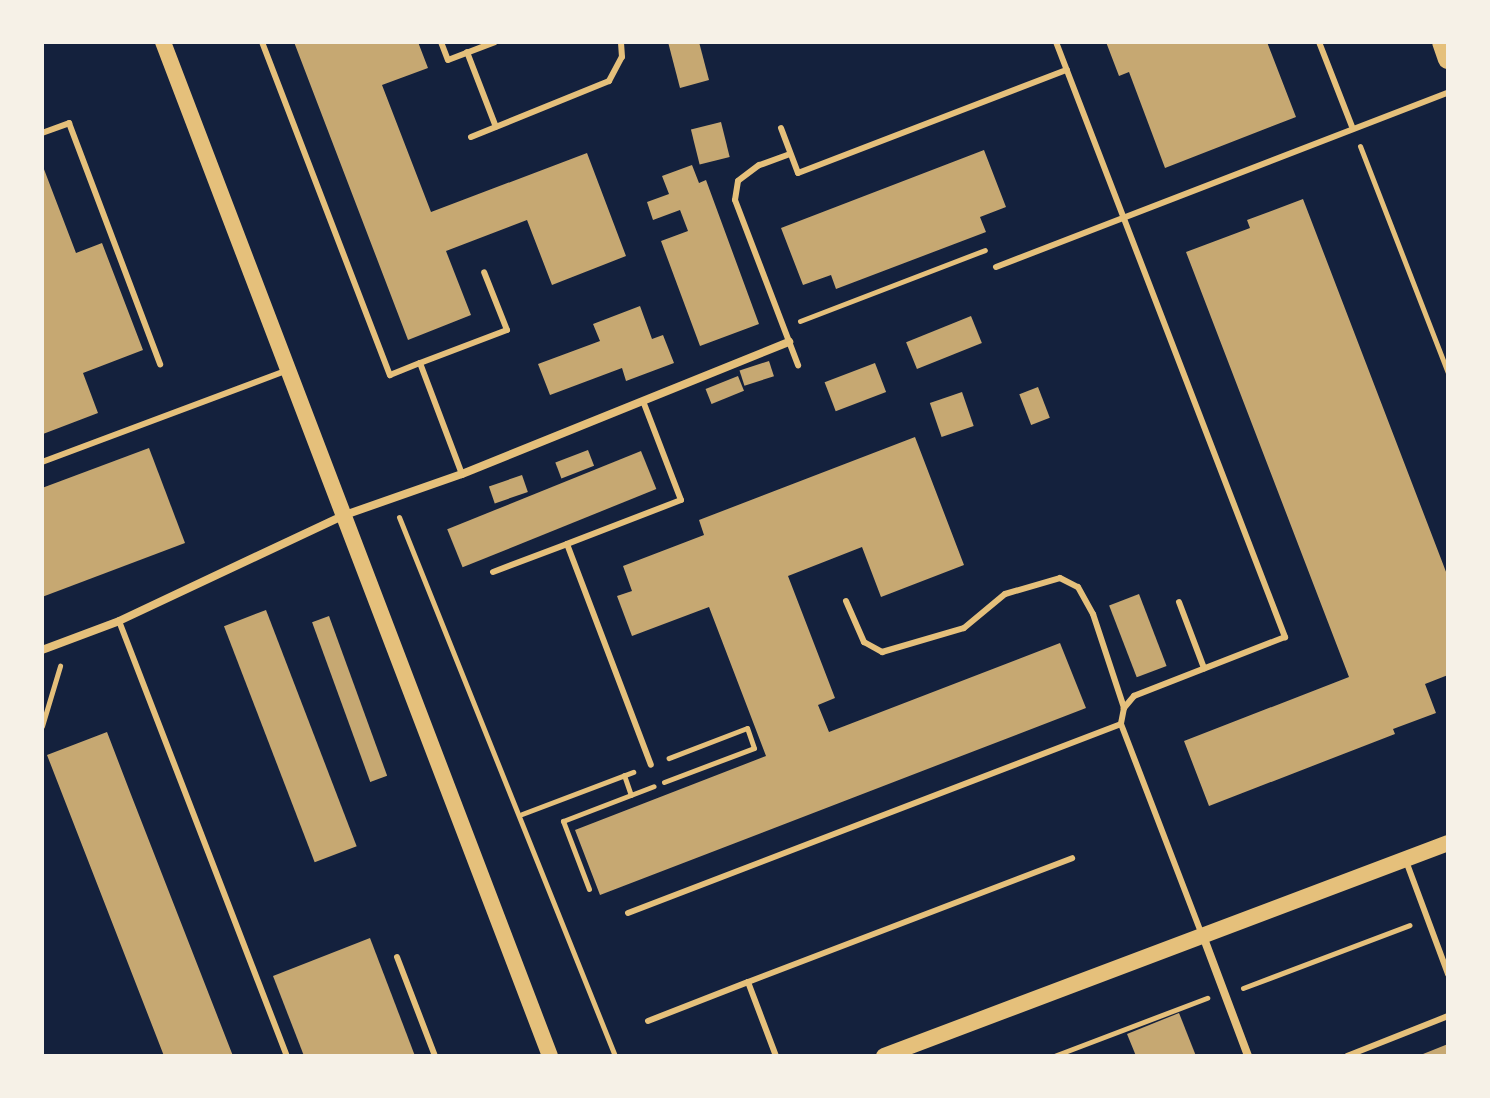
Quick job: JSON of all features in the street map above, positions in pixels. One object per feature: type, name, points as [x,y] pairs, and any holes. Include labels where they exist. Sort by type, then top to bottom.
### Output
[{"type":"main road","points":[[163,42],[550,1056]]},
{"type":"main road","points":[[1442,42],[1448,59]]},
{"type":"main road","points":[[893,1054],[1448,843]]},
{"type":"street","points":[[42,650],[119,621],[342,516],[462,474],[789,342]]},
{"type":"street","points":[[1203,936],[1248,1056]]},
{"type":"lane","points":[[262,42],[390,375],[507,330],[484,272]]},
{"type":"lane","points":[[441,42],[448,60],[495,42]]},
{"type":"lane","points":[[471,137],[609,81],[622,57],[621,42]]},
{"type":"lane","points":[[1056,42],[1285,637],[1134,696],[1124,708]]},
{"type":"lane","points":[[1319,42],[1353,129]]},
{"type":"lane","points":[[467,52],[496,127]]},
{"type":"lane","points":[[781,128],[798,173],[1067,70]]},
{"type":"lane","points":[[996,267],[1448,93]]},
{"type":"lane","points":[[42,133],[69,123],[160,364]]},
{"type":"lane","points":[[790,154],[759,165],[738,181],[735,200],[798,365]]},
{"type":"lane","points":[[420,363],[462,474]]},
{"type":"lane","points":[[42,462],[288,369]]},
{"type":"lane","points":[[493,572],[681,500],[643,401]]},
{"type":"lane","points":[[567,544],[651,765]]},
{"type":"lane","points":[[846,601],[864,642],[882,652],[964,628],[1005,594],[1060,578],[1078,587],[1093,614],[1124,708],[1121,724],[1203,936]]},
{"type":"lane","points":[[1179,602],[1204,668]]},
{"type":"lane","points":[[119,621],[287,1056]]},
{"type":"lane","points":[[628,913],[1121,724]]},
{"type":"lane","points":[[648,1021],[1072,858]]},
{"type":"lane","points":[[1405,859],[1448,974]]},
{"type":"lane","points":[[397,957],[435,1056]]},
{"type":"lane","points":[[748,982],[776,1056]]},
{"type":"lane","points":[[1347,1056],[1448,1016]]},
{"type":"path","points":[[1353,129],[1448,373]]},
{"type":"path","points":[[783,327],[1001,243]]},
{"type":"path","points":[[392,497],[522,814],[615,1056]]},
{"type":"path","points":[[42,726],[67,641]]},
{"type":"path","points":[[522,814],[747,728],[754,748],[563,821],[589,889]]},
{"type":"path","points":[[624,775],[631,795]]},
{"type":"path","points":[[1054,1056],[1223,991],[1255,985],[1427,918]]},
{"type":"building","points":[[294,42],[418,42],[428,68],[382,85],[431,212],[587,153],[626,256],[552,285],[527,220],[446,251],[471,315],[408,340]]},
{"type":"building","points":[[668,42],[699,42],[709,80],[680,88]]},
{"type":"building","points":[[1106,42],[1267,42],[1296,117],[1165,168],[1129,72],[1119,76]]},
{"type":"building","points":[[721,122],[730,157],[700,164],[691,129]]},
{"type":"building","points":[[984,150],[1006,207],[980,217],[986,232],[836,289],[831,275],[803,285],[781,228]]},
{"type":"building","points":[[42,164],[76,253],[102,243],[143,350],[83,373],[98,413],[43,434]]},
{"type":"building","points":[[692,165],[699,183],[706,180],[759,324],[700,346],[661,241],[688,231],[680,210],[653,220],[647,202],[669,194],[662,176]]},
{"type":"building","points":[[1303,199],[1448,577],[1448,675],[1425,684],[1436,713],[1393,729],[1395,734],[1209,806],[1184,741],[1349,677],[1186,252],[1250,228],[1247,220]]},
{"type":"building","points":[[640,306],[652,339],[663,335],[674,363],[626,381],[622,368],[550,395],[538,364],[600,341],[593,324]]},
{"type":"building","points":[[971,316],[982,343],[917,369],[906,342]]},
{"type":"building","points":[[769,361],[774,376],[744,386],[740,371]]},
{"type":"building","points":[[875,363],[886,392],[836,411],[825,382]]},
{"type":"building","points":[[738,376],[744,391],[712,404],[706,389]]},
{"type":"building","points":[[1038,387],[1050,418],[1031,425],[1019,394]]},
{"type":"building","points":[[962,392],[974,426],[942,437],[930,403]]},
{"type":"building","points":[[915,437],[964,565],[881,597],[862,547],[788,576],[835,698],[818,705],[829,732],[1060,643],[1086,708],[600,895],[575,830],[766,756],[709,607],[632,636],[617,596],[632,591],[623,566],[704,535],[699,520]]},
{"type":"building","points":[[149,448],[185,543],[42,597],[42,488]]},
{"type":"building","points":[[588,450],[594,466],[561,478],[555,463]]},
{"type":"building","points":[[641,451],[656,489],[463,567],[447,529]]},
{"type":"building","points":[[522,475],[528,492],[495,503],[489,486]]},
{"type":"building","points":[[1139,594],[1167,666],[1137,677],[1109,605]]},
{"type":"building","points":[[266,610],[357,846],[315,862],[224,626]]},
{"type":"building","points":[[329,616],[387,776],[370,782],[312,622]]},
{"type":"building","points":[[107,732],[233,1056],[164,1056],[47,755]]},
{"type":"building","points":[[370,938],[415,1056],[304,1056],[273,976]]},
{"type":"building","points":[[1179,1013],[1196,1056],[1136,1056],[1127,1034]]},
{"type":"building","points":[[1448,1044],[1448,1056],[1418,1056]]}]
